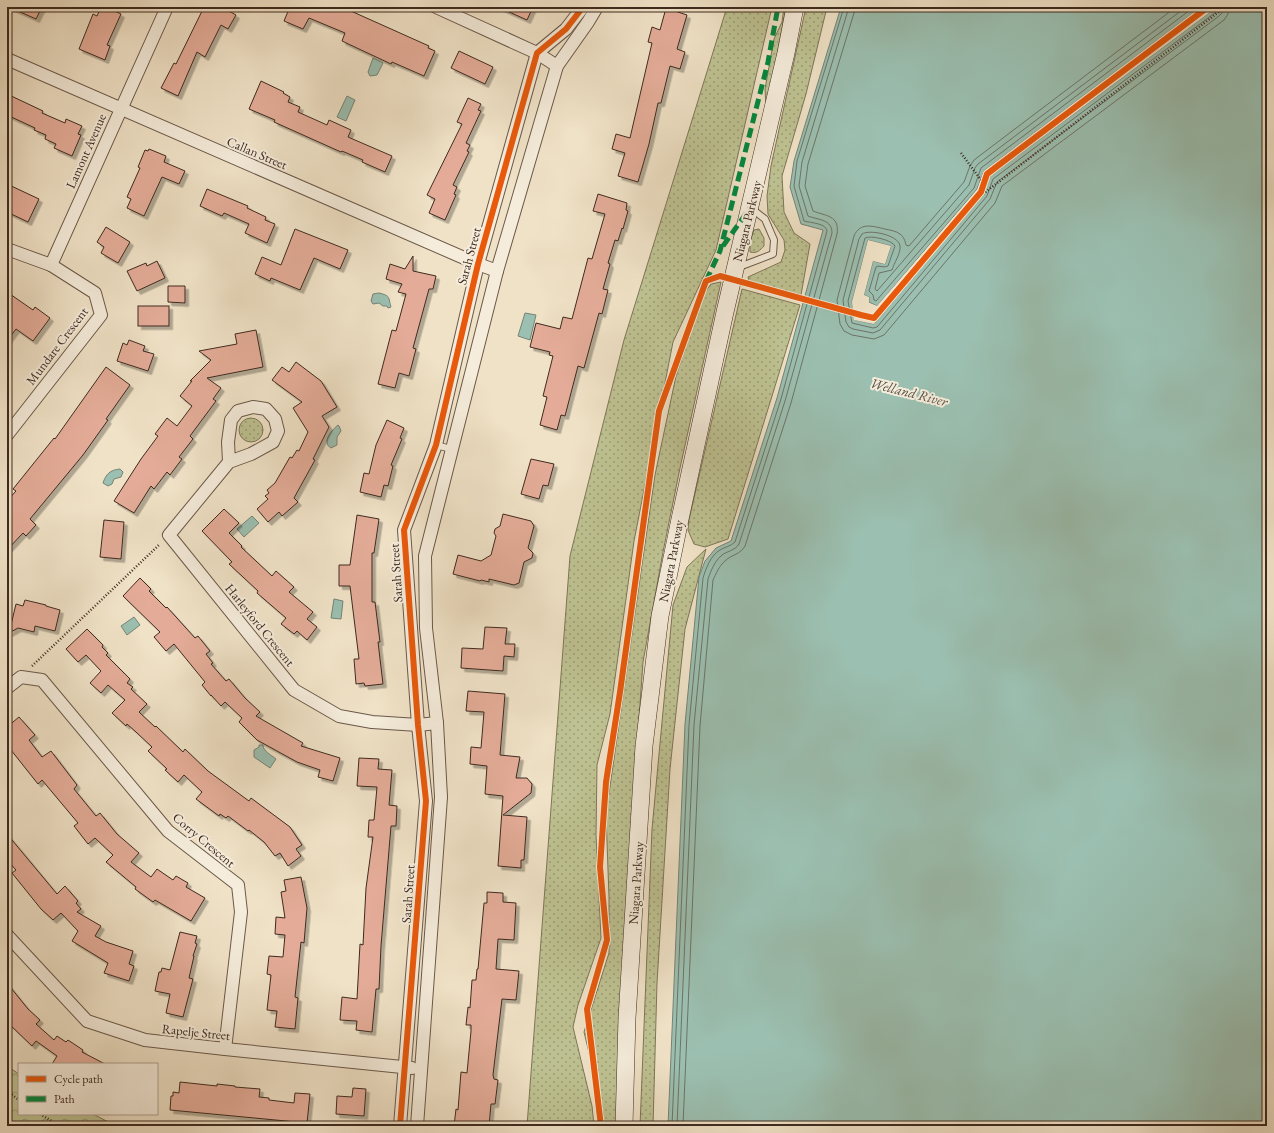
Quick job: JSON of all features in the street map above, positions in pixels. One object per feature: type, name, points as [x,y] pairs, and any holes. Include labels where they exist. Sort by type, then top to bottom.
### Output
[{"type":"main road","name":"Niagara Parkway","points":[[624,1126],[627,1018],[644,746],[660,616],[725,312],[786,53],[795,7]]},
{"type":"street","name":"Lamont Avenue","points":[[51,265],[120,108],[167,7]]},
{"type":"street","points":[[436,7],[537,53],[557,66]]},
{"type":"street","points":[[537,53],[566,29],[583,7]]},
{"type":"street","name":"Sarah Street","points":[[417,1126],[441,797],[437,723],[426,628],[425,556],[451,449],[498,271],[557,66],[597,7]]},
{"type":"street","name":"Sarah Street","points":[[400,1126],[426,802],[418,725],[404,530],[436,445],[478,264],[537,53]]},
{"type":"street","name":"Callan Street","points":[[7,59],[478,264],[498,271]]},
{"type":"street","points":[[7,249],[51,265]]},
{"type":"street","name":"Mundare Crescent","points":[[7,435],[100,315],[95,293],[51,265]]},
{"type":"street","points":[[169,535],[229,462],[250,454],[273,442],[278,431],[275,419],[266,409],[253,406],[238,411],[231,420],[228,442],[229,462]]},
{"type":"street","name":"Harleyford Crescent","points":[[169,535],[294,690],[339,716],[372,722],[418,725],[437,723]]},
{"type":"street","points":[[7,688],[21,676]]},
{"type":"street","name":"Corry Crescent","points":[[21,676],[42,680],[168,831],[238,886],[241,912],[225,1049]]},
{"type":"street","name":"Rapelje Street","points":[[7,936],[87,1021],[145,1040],[421,1068]]},
{"type":"lane","points":[[736,268],[773,254],[774,240],[765,219],[750,208]]},
{"type":"lane","points":[[436,445],[451,449]]},
{"type":"path","points":[[983,194],[1225,7]]},
{"type":"path","points":[[961,153],[981,180]]},
{"type":"path","points":[[976,198],[981,192],[987,174]]},
{"type":"path","points":[[21,676],[169,535]]},
{"type":"path","points":[[7,1091],[18,1099]]},
{"type":"path","points":[[42,1115],[60,1126]]},
{"type":"green space","points":[[727,7],[772,7],[716,250],[673,342],[634,541],[610,714],[597,765],[596,835],[601,938],[578,1005],[573,1027],[592,1106],[594,1126],[527,1126],[570,556],[624,340]]},
{"type":"green space","points":[[784,7],[786,7],[766,107],[765,89],[774,39],[782,22]]},
{"type":"green space","points":[[806,7],[827,7],[806,94],[782,176],[784,212],[794,233],[810,244],[801,295],[749,281],[748,277],[781,262],[785,250],[784,240],[768,214],[767,196],[771,166]]},
{"type":"green space","points":[[759,229],[764,238],[764,246],[756,252],[750,252],[750,241],[754,230]]},
{"type":"green space","points":[[721,282],[680,468],[643,662],[632,816],[618,1126],[604,1126],[602,1107],[584,1032],[609,953],[609,897],[606,814],[655,475],[676,376],[702,296],[711,284]]},
{"type":"green space","points":[[742,289],[800,305],[728,539],[705,547],[694,544],[688,530],[689,520]]},
{"type":"green space","points":[[251,418],[260,421],[263,430],[260,439],[251,442],[242,439],[239,430],[242,421]]},
{"type":"green space","points":[[706,549],[685,629],[670,769],[657,983],[653,1126],[640,1126],[652,829],[673,605],[687,567]]},
{"type":"green space","points":[[7,1066],[18,1073],[18,1115],[95,1115],[116,1126],[7,1126]]},
{"type":"water","name":"Welland River","points":[[841,7],[1201,7],[984,171],[977,189],[877,306],[869,302],[869,297],[864,295],[873,261],[885,264],[891,246],[868,240],[852,302],[855,320],[874,324],[983,194],[989,177],[1217,7],[1267,7],[1267,1126],[668,1126],[685,724],[699,577],[705,561],[716,548],[731,541],[777,398],[823,230],[801,224],[790,187],[794,161]]},
{"type":"water","points":[[373,58],[383,63],[377,75],[370,76],[368,72]]},
{"type":"water","points":[[347,96],[355,100],[346,121],[337,117]]},
{"type":"water","points":[[379,293],[388,297],[391,307],[388,308],[387,306],[383,306],[379,303],[373,304],[371,301],[373,294]]},
{"type":"water","points":[[525,313],[536,315],[530,340],[518,336]]},
{"type":"water","points":[[338,425],[341,431],[337,437],[337,445],[331,448],[327,443],[327,439]]},
{"type":"water","points":[[120,469],[123,472],[121,477],[114,479],[112,484],[108,486],[103,483],[109,473]]},
{"type":"water","points":[[252,516],[259,523],[244,537],[237,529]]},
{"type":"water","points":[[334,599],[343,601],[341,619],[331,618]]},
{"type":"water","points":[[134,617],[140,625],[127,635],[121,626]]},
{"type":"water","points":[[259,745],[263,745],[266,751],[276,759],[270,768],[254,757],[254,750],[259,747]]},
{"type":"pier","points":[[1203,7],[985,172],[979,191],[877,308],[867,304],[867,298],[862,294],[872,260],[884,261],[889,247],[870,243],[854,302],[856,319],[873,322],[982,193],[988,175],[1213,7],[1217,7],[989,177],[983,194],[874,324],[854,320],[852,302],[868,240],[891,246],[885,264],[873,261],[864,295],[869,297],[869,303],[877,306],[977,190],[984,171]]},
{"type":"building","points":[[9,7],[42,7],[36,19]]},
{"type":"building","points":[[101,7],[106,7],[121,14],[107,45],[110,46],[105,60],[79,49],[93,14],[97,16]]},
{"type":"building","points":[[204,7],[222,7],[236,15],[228,29],[221,25],[205,57],[197,52],[178,96],[161,88],[174,63],[176,64]]},
{"type":"building","points":[[283,7],[342,7],[429,46],[428,48],[435,51],[424,76],[392,62],[391,64],[342,41],[345,33],[309,18],[303,29],[284,21],[289,9]]},
{"type":"building","points":[[498,7],[533,7],[527,20]]},
{"type":"building","points":[[666,8],[687,15],[677,49],[685,52],[680,69],[670,66],[661,103],[658,103],[649,144],[638,182],[618,176],[625,153],[612,149],[616,134],[630,138],[652,43],[648,42],[652,27],[660,30]]},
{"type":"building","points":[[459,51],[493,67],[485,84],[451,68]]},
{"type":"building","points":[[261,81],[284,92],[283,93],[290,97],[288,102],[300,107],[298,112],[327,125],[329,120],[351,130],[348,137],[392,156],[385,172],[362,162],[363,160],[342,151],[341,152],[249,109]]},
{"type":"building","points":[[7,94],[43,111],[42,113],[65,123],[66,119],[82,126],[78,134],[81,135],[72,156],[54,148],[56,144],[45,139],[46,135],[34,130],[35,128],[7,115]]},
{"type":"building","points":[[468,98],[481,104],[478,110],[481,111],[466,143],[470,145],[467,151],[469,152],[453,185],[457,187],[454,194],[456,195],[445,220],[429,213],[435,199],[427,195],[462,124],[457,122]]},
{"type":"building","points":[[149,149],[166,156],[164,162],[185,171],[179,184],[162,177],[144,216],[127,208],[131,199],[127,197],[140,168],[138,167],[145,150],[148,151]]},
{"type":"building","points":[[7,184],[39,199],[28,222],[7,212]]},
{"type":"building","points":[[207,189],[248,206],[247,208],[266,217],[265,220],[275,224],[267,243],[245,233],[249,224],[224,213],[222,216],[200,206]]},
{"type":"building","points":[[598,194],[627,203],[626,210],[628,211],[623,229],[622,228],[618,241],[615,240],[608,263],[610,264],[603,289],[608,290],[602,314],[599,313],[584,368],[578,366],[565,416],[561,415],[557,430],[540,425],[547,397],[543,396],[553,356],[549,355],[550,352],[530,347],[536,323],[560,329],[563,317],[572,319],[588,258],[592,259],[605,214],[593,211]]},
{"type":"building","points":[[106,227],[130,242],[118,263],[101,253],[104,247],[97,242]]},
{"type":"building","points":[[295,229],[348,250],[340,269],[314,258],[300,290],[271,278],[270,281],[255,274],[262,257],[281,265]]},
{"type":"building","points":[[413,256],[413,271],[436,276],[433,289],[429,289],[413,348],[416,349],[409,376],[399,373],[395,388],[378,384],[392,330],[396,331],[406,294],[398,292],[402,284],[386,279],[390,264],[405,269]]},
{"type":"building","points":[[157,261],[165,278],[137,291],[127,271],[146,263],[147,266]]},
{"type":"building","points":[[168,286],[185,286],[185,303],[168,302]]},
{"type":"building","points":[[7,292],[33,310],[35,307],[50,318],[33,341],[16,329],[7,341]]},
{"type":"building","points":[[138,306],[169,306],[169,326],[138,326]]},
{"type":"building","points":[[256,330],[263,367],[207,378],[221,388],[213,399],[216,401],[190,436],[193,439],[179,457],[182,459],[170,475],[167,472],[154,489],[151,486],[134,513],[114,501],[158,436],[155,434],[167,418],[177,426],[192,406],[180,396],[192,381],[190,381],[211,360],[199,351],[237,344],[235,334]]},
{"type":"building","points":[[129,340],[145,346],[143,351],[154,354],[148,371],[117,361],[123,343],[127,345]]},
{"type":"building","points":[[296,362],[321,381],[337,407],[322,416],[329,427],[313,459],[315,460],[294,498],[298,502],[282,516],[279,512],[268,522],[257,509],[268,499],[265,496],[269,493],[267,490],[275,483],[290,457],[292,458],[297,450],[299,451],[308,432],[293,408],[302,402],[272,380],[282,367],[289,372]]},
{"type":"building","points":[[106,367],[130,385],[106,419],[108,420],[83,455],[30,519],[36,525],[26,536],[23,533],[7,550],[7,501],[16,491],[13,489],[54,438],[55,439]]},
{"type":"building","points":[[387,420],[404,428],[400,438],[402,439],[391,465],[393,466],[388,486],[384,485],[381,497],[360,492],[364,473],[369,474],[376,445]]},
{"type":"building","points":[[531,459],[554,464],[548,486],[543,485],[539,499],[521,494]]},
{"type":"building","points":[[224,509],[239,523],[229,533],[242,546],[241,547],[272,576],[276,571],[294,587],[289,592],[313,612],[307,619],[317,627],[307,640],[297,631],[294,634],[281,624],[286,618],[257,593],[258,591],[229,564],[232,562],[202,531]]},
{"type":"building","points":[[503,514],[531,521],[534,526],[528,548],[533,553],[532,558],[524,562],[519,583],[514,585],[489,579],[489,582],[480,581],[453,574],[458,555],[481,561],[491,555],[496,536],[494,533],[495,529],[500,526]]},
{"type":"building","points":[[357,515],[379,519],[374,553],[372,553],[372,602],[375,602],[383,684],[365,686],[364,683],[356,684],[354,659],[359,659],[350,586],[339,586],[339,565],[350,565]]},
{"type":"building","points":[[104,520],[124,522],[121,559],[100,557]]},
{"type":"building","points":[[140,578],[151,589],[149,591],[166,608],[167,607],[195,638],[198,636],[210,651],[206,654],[213,663],[211,664],[226,681],[229,679],[245,698],[260,712],[256,716],[303,743],[301,746],[340,758],[333,781],[318,777],[320,770],[297,762],[257,740],[239,722],[242,718],[225,702],[221,706],[211,696],[202,685],[205,682],[174,644],[166,651],[154,637],[160,632],[123,596]]},
{"type":"building","points":[[25,600],[60,610],[55,631],[35,626],[34,632],[18,628],[9,633],[16,604],[23,606]]},
{"type":"building","points":[[485,627],[507,628],[505,644],[515,644],[514,657],[504,656],[503,671],[461,668],[462,648],[483,649]]},
{"type":"building","points":[[87,629],[103,645],[102,647],[108,653],[106,655],[130,679],[127,683],[133,687],[131,689],[147,704],[139,712],[183,752],[185,749],[208,771],[249,801],[251,798],[290,827],[302,845],[296,849],[301,856],[288,866],[280,853],[275,856],[264,842],[249,830],[248,831],[228,816],[226,818],[220,814],[219,816],[196,799],[202,792],[184,775],[178,782],[165,770],[167,769],[148,751],[152,747],[127,724],[126,726],[112,713],[125,700],[108,685],[101,693],[90,683],[101,671],[86,655],[78,662],[66,649]]},
{"type":"building","points":[[468,691],[505,694],[500,755],[520,757],[516,778],[527,778],[532,784],[531,793],[503,815],[527,817],[524,860],[521,860],[521,868],[498,866],[503,796],[485,794],[487,766],[470,764],[471,747],[481,748],[484,712],[466,711]]},
{"type":"building","points":[[19,717],[35,735],[29,740],[42,757],[51,751],[77,785],[74,789],[96,816],[100,813],[117,834],[139,853],[131,862],[151,877],[157,869],[173,880],[176,876],[188,883],[186,887],[205,898],[191,921],[155,900],[153,902],[135,889],[136,887],[106,862],[113,855],[95,838],[88,844],[74,826],[78,823],[42,780],[38,784],[7,745],[7,727]]},
{"type":"building","points":[[359,758],[379,759],[378,769],[392,770],[389,805],[397,806],[396,826],[391,826],[379,989],[376,989],[372,1032],[356,1030],[357,1021],[340,1020],[342,997],[357,999],[360,944],[363,945],[366,888],[373,837],[368,837],[369,820],[374,820],[377,787],[357,786]]},
{"type":"building","points":[[7,834],[57,894],[65,886],[78,901],[76,903],[81,909],[77,912],[101,926],[95,936],[106,942],[133,951],[129,964],[134,966],[129,981],[104,973],[108,963],[72,941],[78,931],[61,913],[53,920],[41,909],[12,873],[16,870],[7,860]]},
{"type":"building","points":[[301,877],[307,908],[304,943],[301,942],[295,997],[298,998],[295,1029],[275,1027],[277,1011],[267,1010],[271,975],[267,974],[269,956],[283,957],[285,935],[275,934],[276,917],[285,918],[281,892],[286,891],[284,880]]},
{"type":"building","points":[[487,892],[503,893],[503,902],[516,903],[514,940],[498,939],[496,969],[519,971],[516,1000],[502,999],[493,1075],[494,1079],[498,1080],[495,1104],[491,1104],[489,1126],[454,1126],[456,1109],[458,1110],[461,1072],[467,1073],[471,1025],[466,1025],[468,1007],[470,1008],[472,980],[476,980],[478,969],[484,903],[487,903]]},
{"type":"building","points":[[180,932],[197,936],[195,943],[197,944],[189,978],[193,979],[183,1017],[166,1013],[170,994],[155,991],[159,972],[161,972],[162,968],[170,970]]},
{"type":"building","points":[[7,983],[28,1009],[40,1020],[36,1024],[54,1040],[57,1036],[66,1042],[68,1040],[83,1050],[82,1052],[103,1063],[53,1063],[57,1056],[36,1041],[32,1046],[7,1022]]},
{"type":"building","points":[[180,1082],[217,1086],[217,1084],[260,1089],[259,1097],[269,1098],[269,1100],[294,1103],[295,1093],[310,1094],[307,1123],[170,1110],[171,1096],[173,1096],[173,1092],[179,1093]]},
{"type":"building","points":[[353,1088],[366,1089],[364,1116],[336,1114],[337,1096],[352,1097]]},
{"type":"marked path","points":[[706,281],[720,251],[768,62],[778,7]]},
{"type":"marked path","points":[[723,246],[750,208]]},
{"type":"cycle path","points":[[400,1126],[426,801],[418,725],[404,530],[436,445],[478,264],[537,53],[566,29],[583,7]]},
{"type":"cycle path","points":[[601,1126],[587,1009],[607,940],[600,867],[606,782],[659,411],[706,281],[720,276],[874,318],[981,192],[987,174],[1208,7]]}]
